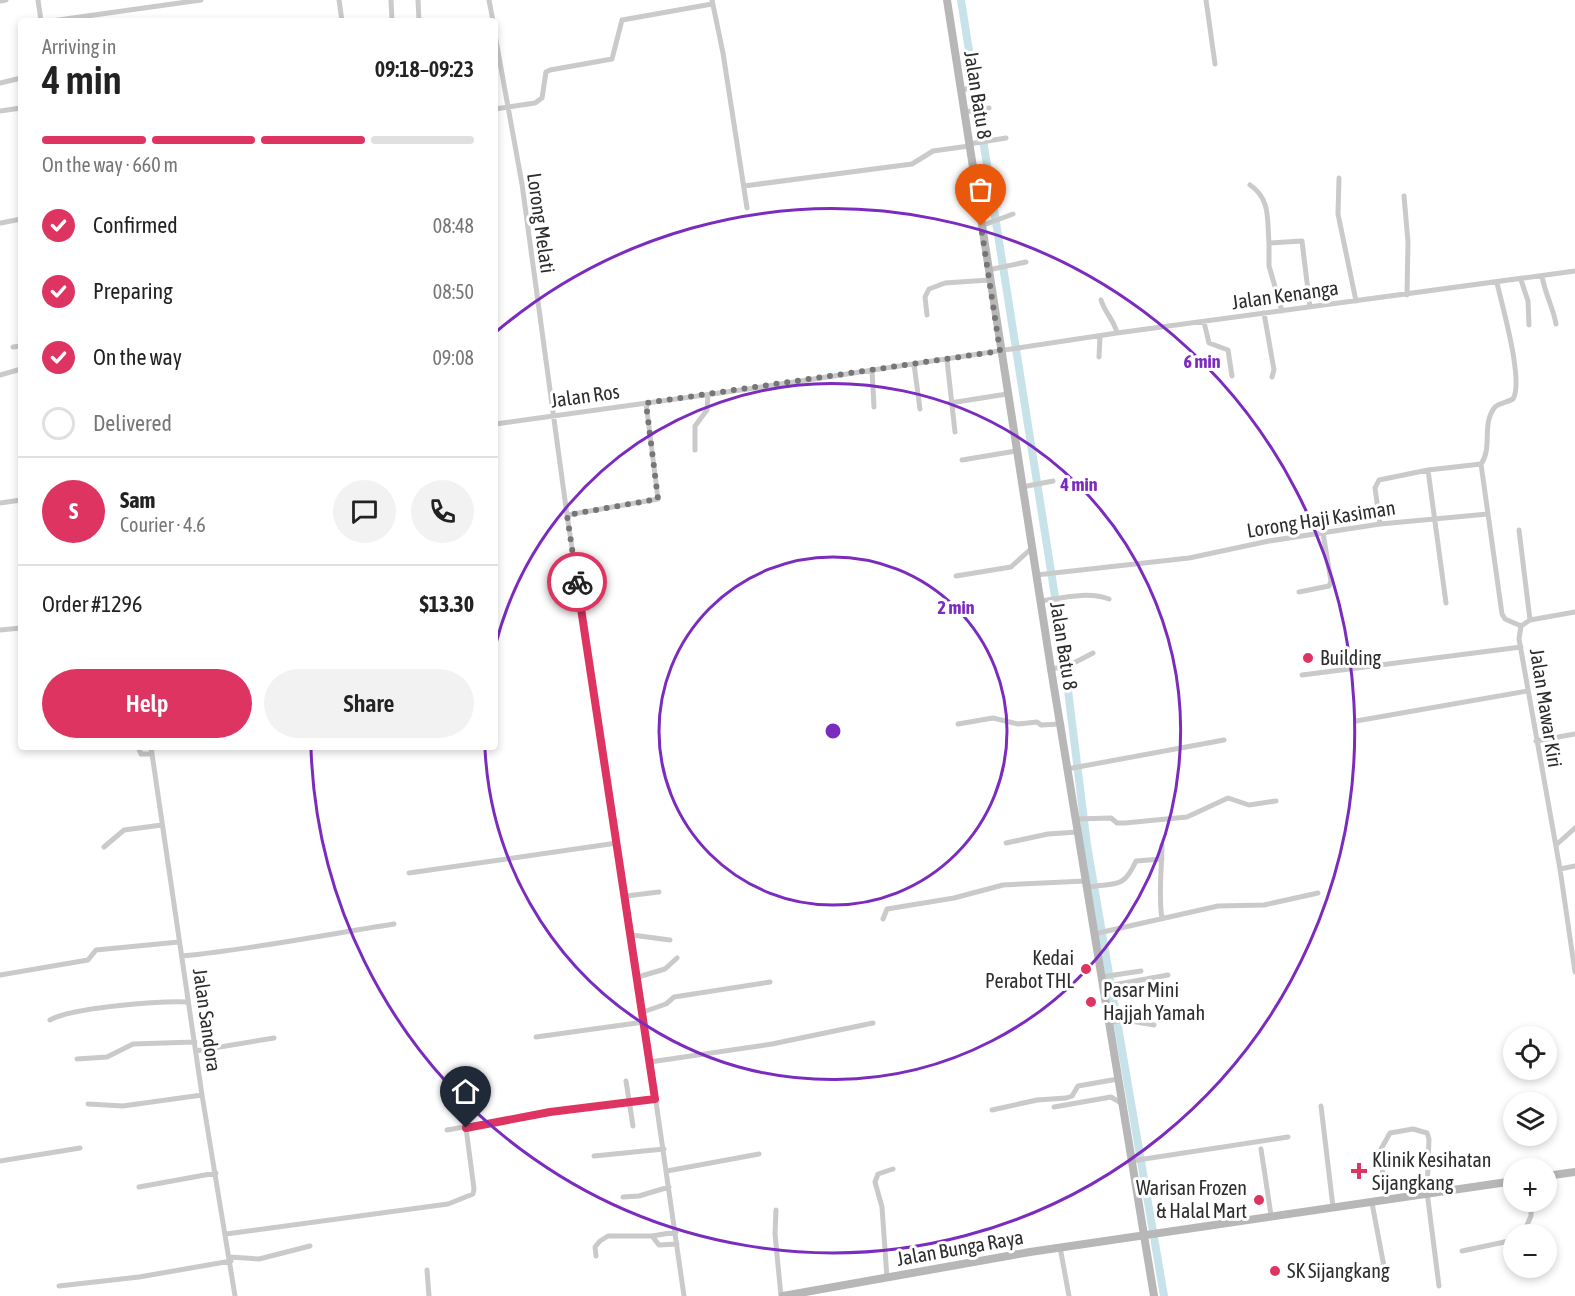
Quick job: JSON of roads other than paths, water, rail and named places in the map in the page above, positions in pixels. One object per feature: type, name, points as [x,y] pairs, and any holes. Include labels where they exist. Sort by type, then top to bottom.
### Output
[{"type":"street","points":[[0,1],[6,0]]},
{"type":"street","points":[[38,0],[41,18]]},
{"type":"street","points":[[72,18],[201,0]]},
{"type":"street","points":[[339,0],[342,18]]},
{"type":"street","points":[[391,0],[392,18]]},
{"type":"street","points":[[418,0],[419,18]]},
{"type":"street","points":[[489,0],[492,18]]},
{"type":"street","name":"Jalan Batu 8","points":[[947,0],[960,90],[968,111],[969,145],[985,225],[991,269],[989,280],[1003,350],[1016,451],[1026,486],[1032,548],[1045,600],[1051,669],[1070,768],[1077,832],[1108,985],[1121,1103],[1146,1235],[1154,1296]]},
{"type":"street","points":[[1206,0],[1215,64]]},
{"type":"street","points":[[498,109],[535,103],[542,98],[546,72],[550,70],[612,60],[622,20],[712,2],[723,53],[747,208]]},
{"type":"street","name":"Lorong Melati","points":[[498,50],[509,107],[552,415],[632,935],[684,1296]]},
{"type":"street","points":[[0,83],[18,79]]},
{"type":"street","points":[[960,90],[978,87]]},
{"type":"street","points":[[0,111],[18,108]]},
{"type":"street","points":[[968,111],[989,108]]},
{"type":"street","points":[[744,186],[912,164],[933,151],[1006,138]]},
{"type":"street","points":[[1339,178],[1338,214],[1356,301]]},
{"type":"street","points":[[1250,185],[1262,193],[1265,199],[1269,266],[1282,311]]},
{"type":"street","points":[[1404,196],[1408,251],[1407,295]]},
{"type":"street","points":[[985,225],[1013,214]]},
{"type":"street","points":[[0,223],[18,220]]},
{"type":"street","points":[[1269,243],[1302,241],[1310,307]]},
{"type":"street","points":[[991,269],[1026,262]]},
{"type":"street","name":"Jalan Kenanga","points":[[1003,350],[1575,271]]},
{"type":"street","points":[[1542,276],[1544,289],[1552,301],[1556,324]]},
{"type":"street","points":[[1521,279],[1528,301],[1529,325]]},
{"type":"street","points":[[927,315],[925,297],[929,289],[945,283],[989,280]]},
{"type":"street","points":[[1497,283],[1512,348],[1517,389],[1513,399],[1496,406],[1493,410],[1488,426],[1488,452],[1480,464],[1502,614],[1505,619],[1521,627],[1530,621],[1575,612]]},
{"type":"street","points":[[1101,300],[1114,321],[1117,333]]},
{"type":"street","points":[[1264,313],[1274,370],[1272,377]]},
{"type":"street","points":[[1204,322],[1209,343],[1228,350],[1232,376]]},
{"type":"street","points":[[1099,357],[1100,337]]},
{"type":"street","points":[[13,348],[18,347]]},
{"type":"street","name":"Jalan Ros","points":[[498,424],[947,360],[1003,350]]},
{"type":"street","points":[[947,360],[955,432]]},
{"type":"street","points":[[914,364],[920,409]]},
{"type":"street","points":[[0,375],[18,370]]},
{"type":"street","points":[[872,370],[874,407]]},
{"type":"street","points":[[695,450],[695,426],[707,410],[708,394]]},
{"type":"street","points":[[950,403],[1007,394]]},
{"type":"street","points":[[567,515],[658,499],[646,403]]},
{"type":"street","points":[[962,460],[1016,451]]},
{"type":"street","points":[[1380,524],[1376,488],[1378,480],[1428,470],[1480,464]]},
{"type":"street","points":[[1428,470],[1446,603]]},
{"type":"street","points":[[1026,486],[1053,481]]},
{"type":"street","points":[[0,503],[18,500]]},
{"type":"street","name":"Lorong Haji Kasiman","points":[[1040,574],[1190,558],[1269,541],[1380,524],[1434,517],[1488,514]]},
{"type":"street","points":[[1519,530],[1530,621]]},
{"type":"street","points":[[1299,592],[1329,586],[1323,533]]},
{"type":"street","points":[[956,576],[1011,567],[1032,548]]},
{"type":"street","points":[[1045,600],[1099,595],[1109,599]]},
{"type":"street","name":"Jalan Mawar Kiri","points":[[1521,627],[1521,647],[1527,692],[1556,845],[1575,972]]},
{"type":"street","points":[[0,630],[18,628]]},
{"type":"street","points":[[1302,675],[1521,647]]},
{"type":"street","points":[[1051,669],[1068,666],[1092,653]]},
{"type":"street","points":[[1356,721],[1442,704],[1527,692]]},
{"type":"street","points":[[958,724],[993,718],[1018,724],[1036,722],[1060,724]]},
{"type":"street","points":[[1536,741],[1575,734]]},
{"type":"street","points":[[1070,768],[1224,740]]},
{"type":"street","points":[[139,750],[141,754],[152,754]]},
{"type":"street","name":"Jalan Sandora","points":[[151,750],[202,1095],[235,1296]]},
{"type":"street","points":[[1077,819],[1111,818],[1117,823],[1125,823],[1187,818],[1228,798],[1249,805],[1276,801]]},
{"type":"street","points":[[104,848],[123,830],[162,825]]},
{"type":"street","points":[[1556,845],[1575,828]]},
{"type":"street","points":[[1006,843],[1048,834],[1077,832]]},
{"type":"street","points":[[409,873],[617,843]]},
{"type":"street","points":[[1162,845],[1163,885],[1159,894],[1162,918]]},
{"type":"street","points":[[883,919],[887,909],[954,898],[1003,885],[1121,884],[1129,876],[1136,861],[1162,859]]},
{"type":"street","points":[[1560,869],[1575,866]]},
{"type":"street","points":[[626,896],[659,892]]},
{"type":"street","points":[[1096,934],[1218,906],[1264,905],[1318,893]]},
{"type":"street","points":[[182,956],[244,950],[299,938],[394,924]]},
{"type":"street","points":[[632,935],[670,940]]},
{"type":"street","points":[[0,975],[88,960],[96,950],[179,942]]},
{"type":"street","points":[[638,977],[665,969],[677,958]]},
{"type":"street","points":[[1106,976],[1141,971],[1168,975]]},
{"type":"street","points":[[1108,985],[1141,971]]},
{"type":"street","points":[[643,1012],[666,1004],[674,997],[770,982]]},
{"type":"street","points":[[50,1020],[70,1012],[169,1001],[188,1002]]},
{"type":"street","points":[[1111,1022],[1122,1020],[1154,1025]]},
{"type":"street","points":[[536,1037],[644,1022]]},
{"type":"street","points":[[650,1062],[772,1044],[873,1023]]},
{"type":"street","points":[[196,1051],[274,1038]]},
{"type":"street","points":[[77,1059],[107,1057],[133,1044],[195,1042]]},
{"type":"street","points":[[992,1110],[1037,1100],[1066,1098],[1072,1096],[1078,1086],[1118,1078]]},
{"type":"street","points":[[626,1081],[633,1126]]},
{"type":"street","points":[[88,1104],[123,1106],[202,1095]]},
{"type":"street","points":[[1054,1107],[1111,1097],[1121,1103]]},
{"type":"street","points":[[447,1130],[550,1112],[655,1099]]},
{"type":"street","points":[[1321,1106],[1333,1207]]},
{"type":"street","points":[[226,1234],[448,1204],[466,1198],[473,1194],[474,1189],[466,1128]]},
{"type":"street","points":[[1383,1178],[1381,1156],[1384,1140],[1390,1133],[1422,1130],[1429,1139],[1427,1192],[1439,1286]]},
{"type":"street","points":[[1131,1161],[1288,1137]]},
{"type":"street","points":[[0,1161],[80,1148]]},
{"type":"street","points":[[594,1156],[664,1149]]},
{"type":"street","points":[[1260,1149],[1271,1215]]},
{"type":"street","points":[[667,1171],[759,1154]]},
{"type":"street","points":[[887,1278],[882,1208],[875,1182],[878,1174],[893,1169]]},
{"type":"street","points":[[1557,1174],[1575,1172]]},
{"type":"street","points":[[139,1187],[216,1173]]},
{"type":"street","name":"Jalan Bunga Raya","points":[[782,1296],[1060,1247],[1503,1182]]},
{"type":"street","points":[[623,1197],[639,1196],[669,1186]]},
{"type":"street","points":[[1366,1278],[1380,1276],[1384,1272],[1372,1203]]},
{"type":"street","points":[[776,1210],[775,1234],[782,1296]]},
{"type":"street","points":[[596,1256],[596,1247],[603,1238],[652,1236],[676,1232]]},
{"type":"street","points":[[652,1236],[659,1245],[677,1244]]},
{"type":"street","points":[[1462,1251],[1503,1242]]},
{"type":"street","points":[[59,1286],[139,1277],[230,1259],[259,1259],[310,1246]]},
{"type":"street","points":[[1060,1247],[1070,1296]]},
{"type":"street","points":[[427,1270],[429,1296]]},
{"type":"waterway","points":[[961,0],[1062,641],[1087,845],[1164,1296]]},
{"type":"place","name":"Building","points":[[1308,658]]},
{"type":"place","name":"Kedai Perabot THL","points":[[1086,969]]},
{"type":"place","name":"Pasar Mini Hajjah Yamah","points":[[1091,1002]]},
{"type":"place","name":"Klinik Kesihatan Sijangkang","points":[[1359,1171]]},
{"type":"place","name":"Warisan Frozen & Halal Mart","points":[[1259,1200]]},
{"type":"place","name":"SK Sijangkang","points":[[1275,1271]]}]
